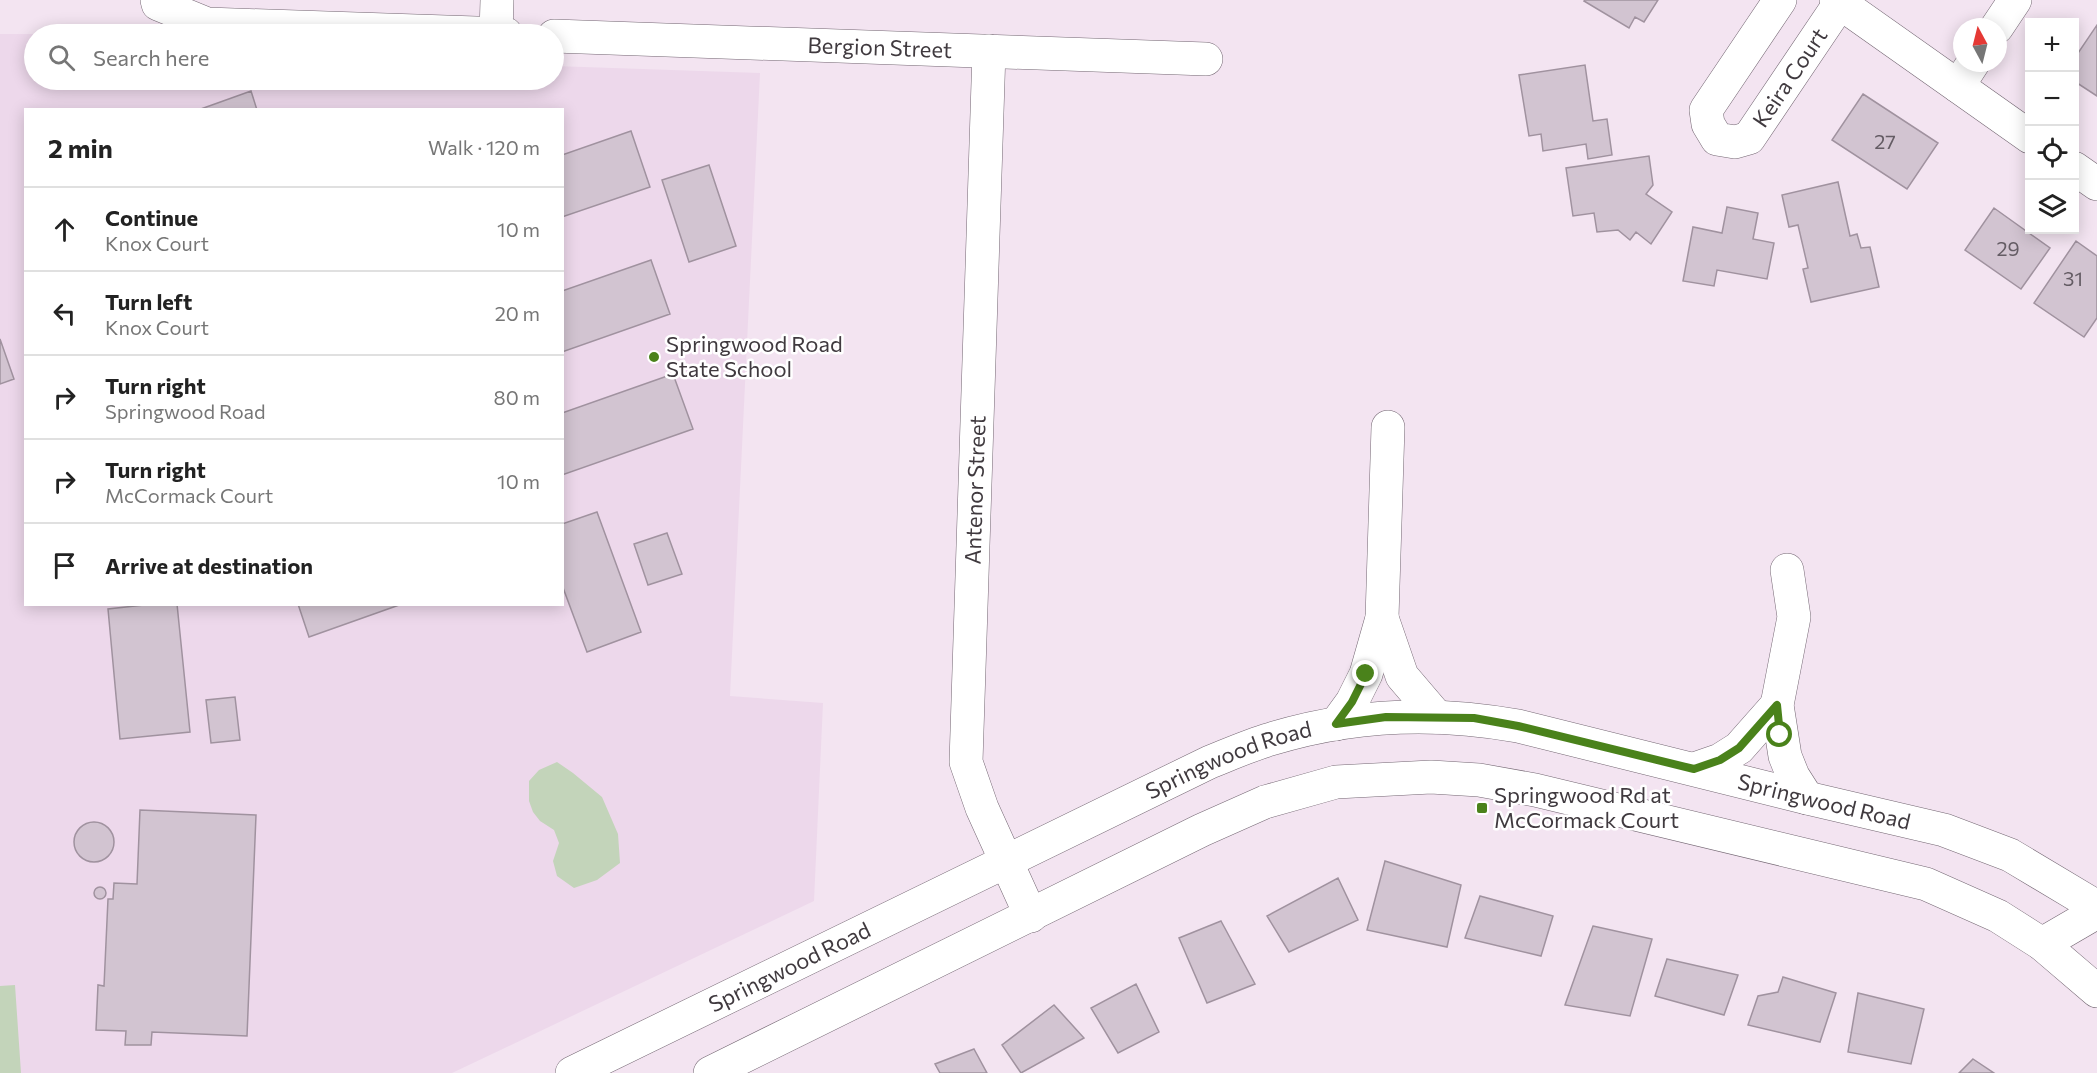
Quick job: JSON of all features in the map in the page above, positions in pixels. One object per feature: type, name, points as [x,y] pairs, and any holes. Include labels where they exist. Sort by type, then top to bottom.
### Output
[{"type":"street","points":[[496,24],[497,0]]},
{"type":"street","name":"Keira Court","points":[[1780,0],[1706,110],[1708,124],[1717,139],[1736,141],[1749,138],[1838,1]]},
{"type":"street","points":[[2003,18],[2015,0]]},
{"type":"street","points":[[1838,1],[1966,75],[2025,132]]},
{"type":"street","points":[[157,2],[207,24]]},
{"type":"street","name":"Bergion Street","points":[[564,36],[1206,59]]},
{"type":"street","name":"Antenor Street","points":[[989,51],[966,762],[982,807],[1031,916]]},
{"type":"street","points":[[2079,171],[2097,184]]},
{"type":"street","points":[[1336,724],[1352,702],[1366,674],[1383,618],[1388,427]]},
{"type":"street","points":[[1787,570],[1794,617],[1777,705],[1785,756],[1793,776],[1807,798]]},
{"type":"street","points":[[1383,618],[1402,676],[1437,717]]},
{"type":"street","points":[[1694,769],[1720,760],[1739,748],[1777,705]]},
{"type":"street","name":"Springwood Road","points":[[572,1073],[1210,762],[1270,739],[1336,724],[1386,717],[1474,718],[1518,726],[1944,830],[2010,855],[2097,907]]},
{"type":"street","points":[[710,1073],[1202,830],[1266,802],[1336,782],[1431,777],[1479,780],[1535,790],[1926,884],[1998,916],[2042,944],[2096,989]]},
{"type":"street","points":[[2042,944],[2097,912]]},
{"type":"shaded area","name":"Springwood Road State School","points":[[0,34],[24,34],[24,90],[564,90],[564,66],[760,73],[730,696],[823,703],[814,901],[452,1073],[0,1073]]},
{"type":"green space","points":[[557,762],[602,797],[618,834],[620,863],[597,880],[574,888],[557,876],[553,861],[559,843],[554,830],[540,821],[529,801],[529,781],[539,770]]},
{"type":"green space","points":[[15,985],[21,1073],[0,1073],[0,986]]},
{"type":"building","points":[[1585,0],[1658,0],[1644,22],[1635,17],[1629,28]]},
{"type":"building","points":[[2097,25],[2097,96],[2079,84],[2079,52]]},
{"type":"building","points":[[1585,65],[1593,121],[1607,119],[1612,155],[1588,159],[1586,144],[1543,151],[1541,134],[1529,136],[1519,75]]},
{"type":"building","points":[[251,91],[256,108],[204,108]]},
{"type":"building","points":[[1863,94],[1938,143],[1907,189],[1832,140]]},
{"type":"building","points":[[631,131],[650,187],[564,216],[564,154]]},
{"type":"building","points":[[1649,156],[1653,185],[1646,194],[1672,212],[1651,244],[1636,232],[1630,240],[1618,230],[1597,232],[1594,213],[1573,216],[1566,168]]},
{"type":"building","points":[[709,165],[736,246],[689,262],[662,180]]},
{"type":"building","points":[[1838,182],[1850,236],[1857,234],[1861,248],[1870,247],[1879,287],[1811,302],[1803,269],[1808,268],[1798,225],[1789,227],[1782,195]]},
{"type":"building","points":[[1727,207],[1758,213],[1753,239],[1774,243],[1767,279],[1717,270],[1714,286],[1683,281],[1693,227],[1722,233]]},
{"type":"building","points":[[1994,208],[2025,230],[2025,234],[2030,234],[2050,248],[2021,289],[1965,250]]},
{"type":"building","points":[[2076,241],[2097,256],[2097,318],[2084,337],[2034,303]]},
{"type":"building","points":[[651,260],[670,314],[564,351],[564,290]]},
{"type":"building","points":[[0,339],[14,379],[0,384]]},
{"type":"building","points":[[673,374],[693,429],[564,474],[564,412]]},
{"type":"building","points":[[597,512],[641,632],[587,652],[564,590],[564,523]]},
{"type":"building","points":[[667,533],[682,574],[648,585],[634,544]]},
{"type":"building","points":[[135,606],[177,606],[190,732],[120,739],[108,609]]},
{"type":"building","points":[[299,606],[396,606],[309,637]]},
{"type":"building","points":[[235,697],[240,740],[211,743],[206,700]]},
{"type":"building","points":[[140,810],[256,815],[247,1036],[152,1032],[151,1045],[125,1045],[126,1031],[96,1030],[98,985],[104,986],[108,899],[113,899],[114,883],[137,884]]},
{"type":"building","points":[[94,822],[102,823],[108,828],[113,834],[113,850],[108,856],[102,861],[94,862],[86,861],[80,856],[75,850],[74,842],[75,834],[80,828],[86,823]]},
{"type":"building","points":[[1385,861],[1461,885],[1447,947],[1367,930]]},
{"type":"building","points":[[1338,878],[1358,920],[1289,952],[1267,916]]},
{"type":"building","points":[[102,887],[105,888],[105,898],[98,899],[95,898],[94,891],[95,888]]},
{"type":"building","points":[[1480,896],[1553,916],[1541,956],[1465,938]]},
{"type":"building","points":[[1221,921],[1255,984],[1207,1003],[1179,938]]},
{"type":"building","points":[[1593,926],[1652,939],[1630,1016],[1565,1005]]},
{"type":"building","points":[[1667,959],[1738,975],[1724,1015],[1655,996]]},
{"type":"building","points":[[1783,977],[1836,993],[1820,1042],[1748,1025],[1758,996],[1778,992]]},
{"type":"building","points":[[1136,984],[1159,1032],[1118,1053],[1091,1008]]},
{"type":"building","points":[[1858,993],[1924,1009],[1911,1064],[1848,1052]]},
{"type":"building","points":[[1054,1005],[1084,1038],[1021,1073],[1002,1045]]},
{"type":"building","points":[[974,1049],[987,1073],[940,1073],[935,1064]]},
{"type":"building","points":[[1973,1059],[1994,1073],[1959,1073]]},
{"type":"place","name":"Springwood Road State School","points":[[654,357]]},
{"type":"place","name":"Springwood Rd at McCormack Court","points":[[1482,808]]},
{"type":"route","points":[[1366,674],[1352,702],[1336,724],[1386,717],[1474,718],[1518,726],[1694,769],[1720,760],[1739,748],[1777,705],[1780,735]]}]
